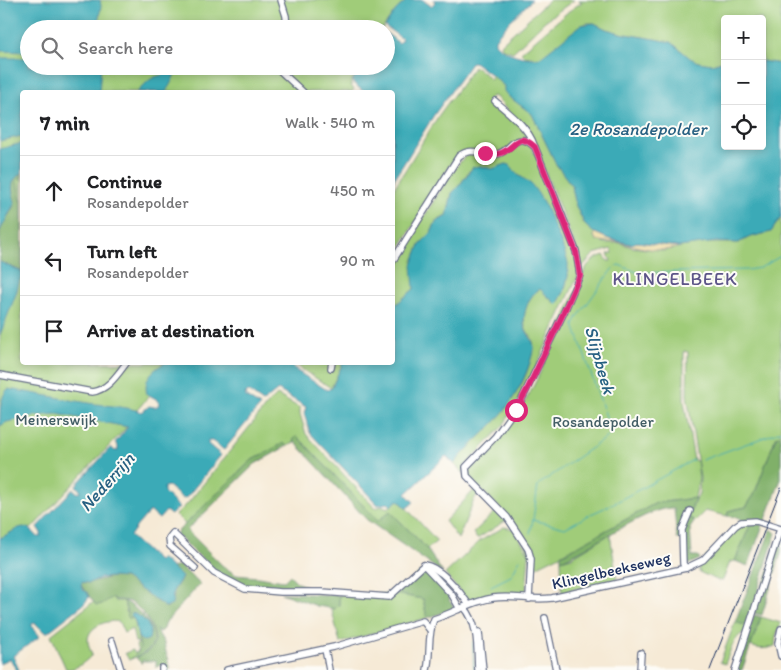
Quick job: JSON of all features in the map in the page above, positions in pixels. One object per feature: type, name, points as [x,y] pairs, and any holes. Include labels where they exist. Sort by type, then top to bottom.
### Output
[{"type":"street","points":[[281,0],[286,20]]},
{"type":"street","points":[[285,75],[301,90]]},
{"type":"street","points":[[495,101],[520,124],[533,141],[576,252],[580,275],[522,399],[495,437],[466,467],[468,476],[509,520],[530,554],[529,599]]},
{"type":"street","points":[[395,257],[459,156],[470,151],[493,154],[502,153],[521,140],[528,141],[535,147]]},
{"type":"street","points":[[0,375],[92,392],[99,391],[108,384],[125,365]]},
{"type":"street","points":[[686,568],[683,564],[682,530],[690,511]]},
{"type":"street","name":"Klingelbeekseweg","points":[[430,631],[434,619],[486,599],[497,597],[529,599],[558,597],[686,568],[703,560],[741,522],[756,521],[781,529]]},
{"type":"street","points":[[735,670],[781,529]]},
{"type":"street","points":[[195,568],[170,546],[169,538],[174,533],[214,573],[245,589],[389,597],[424,566],[429,566],[446,578],[470,614],[474,626],[478,670]]},
{"type":"street","points":[[424,566],[466,607],[478,629],[483,670]]},
{"type":"street","points":[[545,618],[556,670]]},
{"type":"street","points":[[227,670],[325,649],[423,622],[430,631],[430,651],[427,670]]},
{"type":"street","points":[[781,629],[778,649],[781,656]]},
{"type":"street","points":[[112,641],[121,670]]},
{"type":"street","points":[[325,649],[329,670]]},
{"type":"street","points":[[640,670],[641,653]]},
{"type":"green space","name":"Meinerswijk","points":[[0,0],[407,0],[389,20],[20,20],[20,75],[355,75],[351,82],[353,90],[20,90],[20,365],[162,365],[157,368],[148,380],[146,389],[147,394],[150,395],[137,410],[125,429],[31,529],[19,529],[0,537]]},
{"type":"green space","points":[[549,0],[574,0],[545,21],[513,52],[503,49],[502,43]]},
{"type":"green space","points":[[577,0],[781,0],[781,64],[766,62],[766,15],[721,15],[721,61],[712,64],[693,61],[671,42],[620,33],[594,23],[586,23],[539,58],[524,56],[521,52],[582,2]]},
{"type":"green space","name":"Rosandepolder","points":[[474,67],[478,68],[491,80],[492,75],[504,86],[508,96],[532,114],[556,164],[572,186],[576,206],[583,222],[595,233],[596,240],[605,243],[621,243],[631,247],[655,248],[663,251],[699,243],[738,243],[750,237],[771,232],[781,217],[781,435],[776,437],[754,495],[746,507],[728,511],[727,516],[705,511],[695,521],[688,517],[699,493],[700,478],[687,395],[688,352],[684,351],[684,401],[699,478],[695,498],[656,503],[532,569],[531,557],[518,531],[467,475],[467,468],[502,433],[525,402],[544,365],[587,267],[593,260],[604,255],[608,261],[611,261],[608,254],[613,253],[611,249],[594,254],[582,267],[533,141],[496,97],[492,96],[489,104],[509,115],[531,139],[522,140],[498,153],[466,152],[455,157],[395,256],[395,187],[439,115]]},
{"type":"green space","points":[[525,141],[532,148],[539,163],[578,263],[578,276],[530,380],[503,426],[465,466],[463,473],[454,464],[505,408],[522,383],[528,369],[533,344],[525,324],[526,306],[535,292],[540,289],[554,303],[564,292],[568,276],[567,260],[545,205],[528,182],[517,174],[510,165],[506,164],[492,169],[480,166],[469,171],[452,193],[447,216],[436,221],[431,233],[419,247],[413,261],[414,289],[395,305],[395,262],[462,159],[472,153],[491,156],[498,155],[517,143]]},
{"type":"green space","points":[[20,174],[20,179],[17,181],[20,199],[20,271],[0,262],[0,231],[13,207],[12,185],[16,177]]},
{"type":"green space","points":[[297,365],[331,365],[330,371],[334,368],[334,365],[342,365],[331,388]]},
{"type":"green space","points":[[277,395],[300,408],[306,434],[375,508],[383,506],[388,508],[398,499],[437,541],[427,549],[390,511],[378,521],[297,436],[293,440],[295,443],[287,446],[284,443],[252,460],[186,525],[176,515]]},
{"type":"green space","points":[[781,435],[781,479],[765,522],[740,521],[740,518],[727,516],[728,511],[746,507],[754,495],[776,437]]},
{"type":"green space","points":[[297,436],[378,521],[390,511],[427,549],[443,573],[367,520],[293,440]]},
{"type":"green space","points":[[284,443],[287,446],[255,464],[187,530],[223,566],[236,575],[284,581],[290,575],[298,583],[306,586],[306,590],[303,592],[244,586],[218,574],[177,535],[177,532],[252,460]]},
{"type":"green space","points":[[477,487],[480,490],[458,539],[445,521]]},
{"type":"green space","points":[[695,498],[681,539],[677,539],[674,509],[665,509],[637,520],[561,560],[561,555],[656,503]]},
{"type":"green space","points":[[498,509],[507,520],[477,539],[473,533]]},
{"type":"green space","points":[[688,517],[695,521],[690,528],[692,556],[698,556],[700,559],[687,565],[685,563],[683,530]]},
{"type":"green space","points":[[751,523],[735,561],[730,562],[723,580],[719,581],[699,572],[699,564],[740,525]]},
{"type":"green space","points":[[751,523],[763,525],[748,566],[735,561]]},
{"type":"green space","points":[[504,527],[514,529],[529,554],[526,595],[497,594],[470,603],[445,574],[480,541]]},
{"type":"green space","points":[[771,529],[776,533],[747,626],[735,622]]},
{"type":"green space","points":[[610,534],[617,580],[571,590],[562,594],[561,560],[572,557]]},
{"type":"green space","points":[[779,541],[781,541],[781,553],[762,615],[754,613]]},
{"type":"green space","points":[[179,565],[200,584],[166,622],[164,629],[160,632],[156,629],[164,643],[170,670],[164,670],[162,665],[156,667],[156,661],[142,661],[142,664],[136,658],[149,650],[154,642],[149,622],[139,609],[130,602],[114,600],[114,598],[96,605],[80,584],[82,582],[86,583],[112,577],[125,578],[165,607],[169,607],[174,596],[173,591],[182,578],[172,568]]},
{"type":"green space","points":[[421,571],[428,572],[451,597],[449,600],[454,609],[427,618],[423,599],[395,594]]},
{"type":"green space","points":[[281,593],[339,595],[339,605],[335,609],[317,606]]},
{"type":"green space","points":[[395,594],[423,599],[427,618],[340,643],[331,607],[335,609],[339,605],[339,595]]},
{"type":"green space","points":[[114,598],[115,601],[124,601],[126,612],[131,619],[134,618],[140,649],[138,654],[129,660],[125,653],[133,650],[134,653],[138,652],[136,645],[138,642],[135,642],[132,629],[124,633],[119,622],[105,623],[95,627],[89,635],[88,644],[92,655],[77,667],[66,669],[51,635],[93,602],[96,605]]},
{"type":"green space","points":[[124,601],[141,614],[154,635],[151,647],[131,659],[139,650],[138,637],[140,639],[150,635],[147,624],[142,619],[132,613],[134,618],[128,618]]},
{"type":"green space","points":[[754,615],[761,617],[742,670],[736,670]]},
{"type":"green space","points":[[761,617],[781,623],[776,636],[775,646],[763,649],[751,646]]},
{"type":"green space","points":[[735,622],[747,626],[745,632],[735,641],[725,664],[720,662]]},
{"type":"sand","points":[[595,233],[618,242],[603,241],[596,240]]},
{"type":"sand","points":[[637,242],[679,247],[665,250],[643,248],[623,243]]},
{"type":"water","points":[[0,0],[100,0],[99,20],[20,20],[20,52],[0,51]]},
{"type":"water","name":"2e Rosandepolder","points":[[407,0],[423,0],[431,6],[435,2],[433,0],[532,0],[509,22],[495,39],[495,43],[499,47],[509,53],[528,58],[539,58],[581,25],[594,23],[620,33],[671,42],[690,58],[698,62],[712,64],[721,61],[721,150],[766,150],[766,62],[781,64],[781,217],[771,232],[750,237],[738,243],[716,242],[679,247],[637,242],[631,244],[609,239],[593,232],[586,226],[576,206],[572,186],[556,164],[532,114],[508,96],[504,91],[504,86],[474,62],[472,62],[434,115],[395,178],[395,90],[362,90],[352,82],[356,75],[395,75],[395,40],[399,43],[402,39],[395,34],[395,20],[389,20],[396,10]]},
{"type":"water","points":[[0,58],[20,58],[20,75],[100,75],[99,90],[20,90],[20,136],[0,141]]},
{"type":"water","points":[[174,75],[167,90],[139,90],[151,79],[158,76]]},
{"type":"water","points":[[20,144],[20,174],[12,185],[15,202],[0,231],[0,149]]},
{"type":"water","name":"Nederrijn","points":[[506,164],[510,165],[537,192],[545,205],[561,242],[568,263],[568,276],[564,292],[557,305],[540,289],[530,299],[524,325],[534,347],[524,379],[500,417],[454,464],[446,456],[406,494],[414,502],[407,508],[398,500],[391,506],[388,503],[378,505],[310,433],[304,413],[306,407],[278,390],[263,402],[249,392],[245,393],[246,397],[260,406],[224,450],[212,441],[208,441],[208,444],[221,455],[187,497],[183,499],[168,486],[164,487],[164,492],[179,507],[171,515],[166,511],[159,519],[150,511],[130,536],[158,561],[161,558],[182,577],[173,591],[172,605],[165,607],[125,578],[100,578],[89,583],[82,582],[81,586],[89,597],[84,604],[48,632],[44,632],[35,623],[32,624],[39,637],[13,656],[19,670],[16,670],[10,658],[0,664],[0,538],[24,527],[33,531],[38,537],[41,537],[37,527],[73,489],[78,493],[81,492],[76,485],[111,447],[115,451],[118,450],[118,446],[115,443],[128,427],[57,414],[35,416],[7,422],[0,426],[0,411],[5,392],[8,389],[123,407],[142,412],[149,406],[155,407],[159,405],[158,400],[147,394],[146,384],[153,372],[162,365],[292,365],[297,371],[327,390],[332,387],[342,365],[395,365],[395,305],[414,289],[412,265],[419,247],[431,233],[436,222],[447,216],[452,193],[473,167],[480,166],[492,169]]},
{"type":"water","points":[[0,262],[20,271],[20,279],[0,335]]},
{"type":"water","points":[[132,613],[140,617],[149,626],[149,639],[146,641],[138,637],[135,622],[130,614]]},
{"type":"waterway","name":"Slijpbeek","points":[[616,266],[619,265],[639,273],[747,270],[760,268],[781,256]]},
{"type":"waterway","name":"Slijpbeek","points":[[533,520],[538,485],[610,435],[611,431],[574,325],[613,268]]},
{"type":"waterway","name":"Slijpbeek","points":[[702,460],[781,431]]},
{"type":"waterway","name":"Slijpbeek","points":[[530,533],[533,520],[565,528],[693,460]]},
{"type":"waterway","name":"Slijpbeek","points":[[491,586],[511,576],[520,559]]},
{"type":"waterway","name":"Slijpbeek","points":[[473,642],[474,670]]},
{"type":"railway","points":[[710,670],[781,488]]},
{"type":"district","name":"KLINGELBEEK","points":[[675,279]]},
{"type":"route","points":[[485,153],[502,153],[513,143],[521,140],[528,141],[535,147],[572,241],[580,269],[578,281],[564,312],[516,410]]}]
